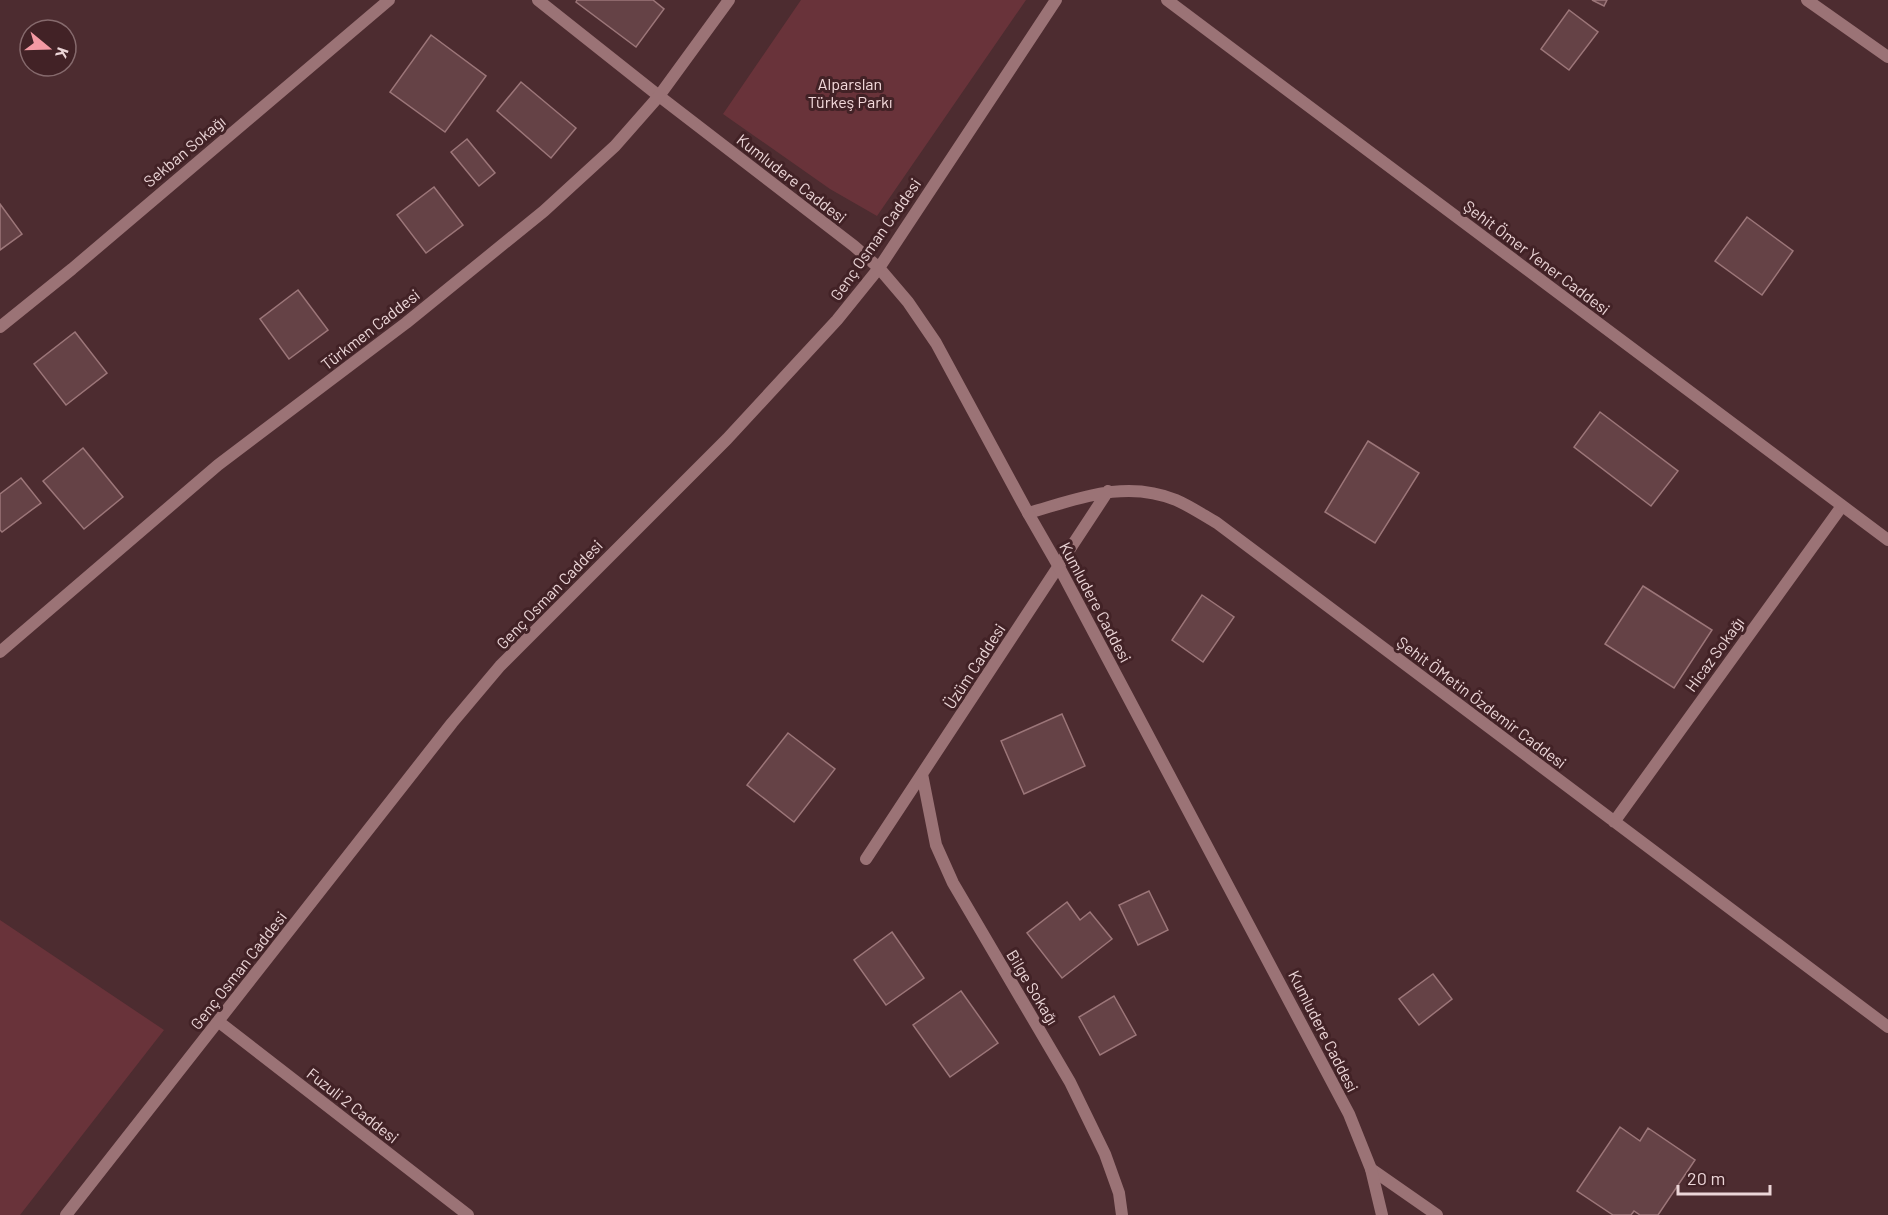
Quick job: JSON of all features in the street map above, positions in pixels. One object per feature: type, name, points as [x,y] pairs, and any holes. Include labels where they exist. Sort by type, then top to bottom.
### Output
[{"type":"street","name":"Sekban Sokağı","points":[[0,327],[72,269],[389,0]]},
{"type":"street","name":"Kumludere Caddesi","points":[[538,0],[854,246],[879,268],[908,302],[936,344],[1059,567],[1285,990],[1349,1114],[1371,1169],[1382,1215]]},
{"type":"street","name":"Türkmen Caddesi","points":[[0,652],[218,465],[406,323],[544,211],[615,146],[659,96],[729,0]]},
{"type":"street","name":"Genç Osman Caddesi","points":[[66,1215],[452,723],[500,666],[727,440],[837,320],[879,268],[1056,0]]},
{"type":"street","name":"Şehit Ömer Yener Caddesi","points":[[1167,0],[1888,540]]},
{"type":"street","points":[[1807,0],[1888,57]]},
{"type":"street","name":"Şehit ÖMetin Özdemir Caddesi","points":[[1028,513],[1108,491],[1142,490],[1176,500],[1217,523],[1888,1027]]},
{"type":"street","name":"Üzüm Caddesi","points":[[866,859],[1108,491]]},
{"type":"street","name":"Hicaz Sokağı","points":[[1614,822],[1842,506]]},
{"type":"street","name":"Bilge Sokağı","points":[[922,774],[936,845],[952,883],[1070,1083],[1105,1154],[1119,1193],[1122,1215]]},
{"type":"street","name":"Fuzuli 2 Caddesi","points":[[219,1022],[468,1215]]},
{"type":"street","points":[[1371,1169],[1437,1215]]},
{"type":"green space","name":"Alparslan Türkeş Parkı","points":[[801,0],[1026,0],[877,216],[830,189],[723,114]]},
{"type":"green space","points":[[0,920],[164,1030],[20,1215],[0,1215]]},
{"type":"building","points":[[577,0],[653,0],[664,9],[636,47],[576,2]]},
{"type":"building","points":[[1592,0],[1607,0],[1604,6]]},
{"type":"building","points":[[1569,10],[1598,32],[1569,70],[1541,49]]},
{"type":"building","points":[[431,35],[486,76],[445,132],[390,92]]},
{"type":"building","points":[[521,82],[576,128],[551,158],[497,111]]},
{"type":"building","points":[[467,139],[495,173],[479,186],[451,152]]},
{"type":"building","points":[[434,187],[463,225],[426,253],[397,215]]},
{"type":"building","points":[[0,204],[22,234],[0,250]]},
{"type":"building","points":[[1747,217],[1793,251],[1762,295],[1715,261]]},
{"type":"building","points":[[298,290],[328,330],[289,359],[260,319]]},
{"type":"building","points":[[75,332],[107,373],[66,405],[34,364]]},
{"type":"building","points":[[1600,412],[1678,471],[1651,506],[1574,447]]},
{"type":"building","points":[[1368,441],[1419,473],[1375,543],[1325,512]]},
{"type":"building","points":[[83,448],[123,497],[84,529],[43,481]]},
{"type":"building","points":[[21,478],[41,503],[2,532],[0,530],[0,494]]},
{"type":"building","points":[[1643,586],[1712,630],[1674,688],[1605,644]]},
{"type":"building","points":[[1202,595],[1234,617],[1203,662],[1172,640]]},
{"type":"building","points":[[1062,714],[1085,766],[1024,794],[1001,741]]},
{"type":"building","points":[[788,733],[835,769],[794,822],[747,785]]},
{"type":"building","points":[[1149,891],[1168,930],[1138,945],[1119,905]]},
{"type":"building","points":[[1067,902],[1080,920],[1090,912],[1112,939],[1062,978],[1027,933]]},
{"type":"building","points":[[892,932],[924,978],[886,1005],[854,960]]},
{"type":"building","points":[[1433,974],[1452,999],[1419,1025],[1399,999]]},
{"type":"building","points":[[961,991],[998,1043],[950,1077],[913,1025]]},
{"type":"building","points":[[1114,996],[1136,1035],[1100,1055],[1079,1017]]},
{"type":"building","points":[[1620,1127],[1640,1141],[1648,1128],[1695,1160],[1658,1215],[1640,1215],[1634,1211],[1631,1215],[1613,1215],[1577,1191]]}]
